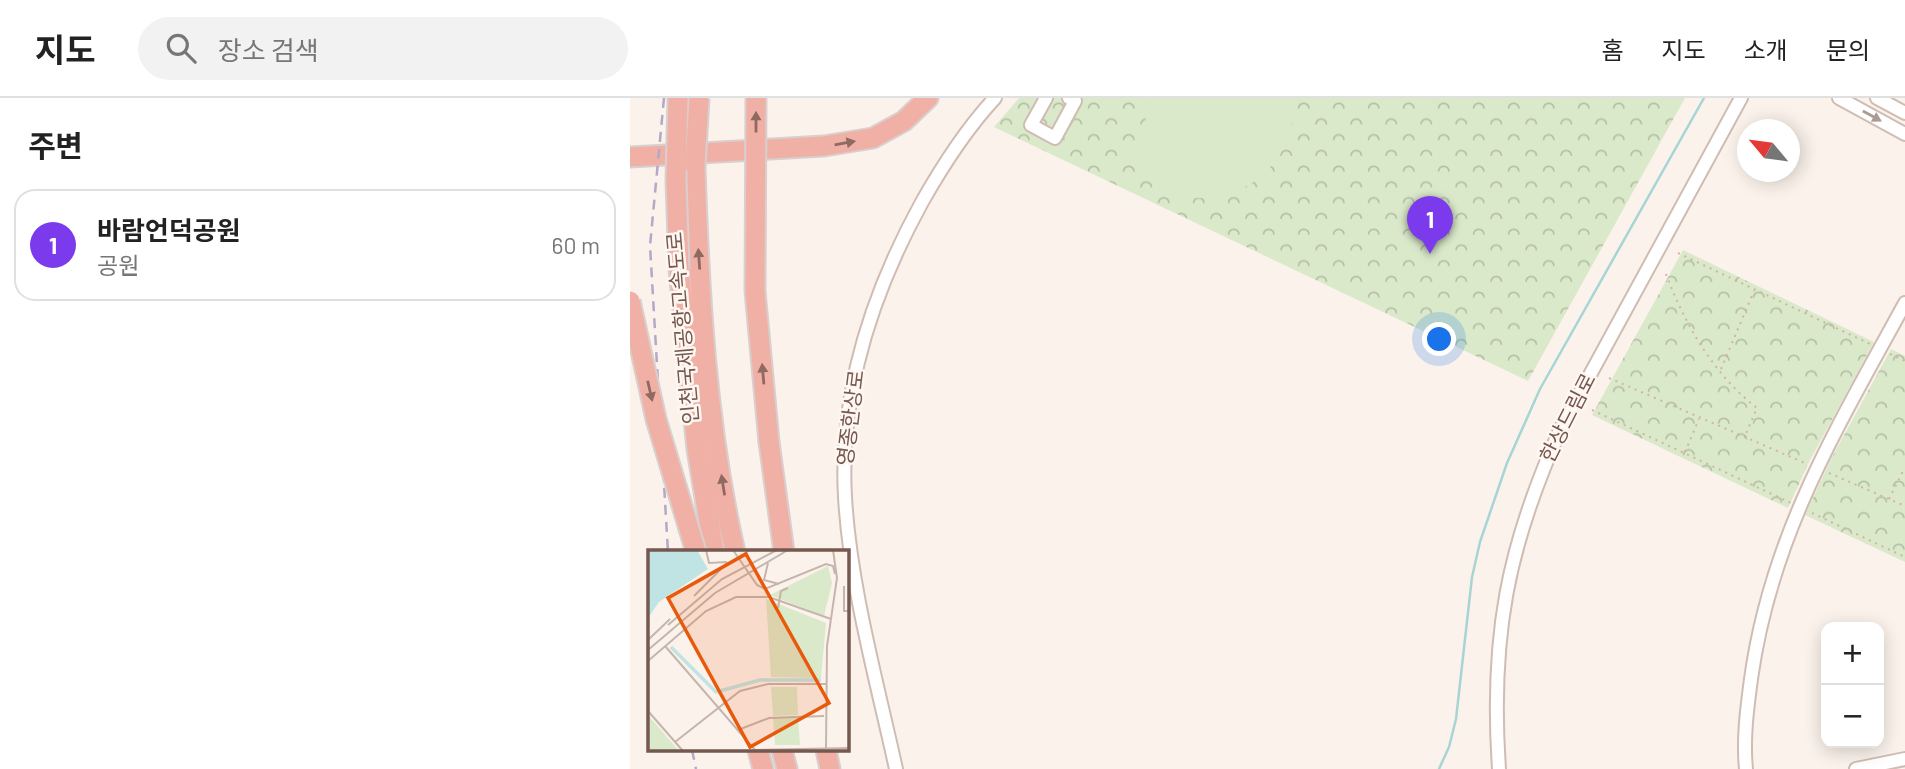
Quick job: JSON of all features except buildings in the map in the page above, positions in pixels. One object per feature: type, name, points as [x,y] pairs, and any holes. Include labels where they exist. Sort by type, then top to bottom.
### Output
[{"type":"highway","name":"인천국제공항고속도로","points":[[678,98],[678,269],[695,437],[714,550]]},
{"type":"highway","name":"인천국제공항고속도로","points":[[699,98],[695,166],[705,345],[715,436],[736,550]]},
{"type":"highway","points":[[756,98],[755,291],[769,442],[784,550]]},
{"type":"highway","points":[[630,157],[824,146],[873,138],[904,121],[928,98]]},
{"type":"highway","name":"인천국제공항고속도로","points":[[630,301],[656,419],[695,550]]},
{"type":"highway","points":[[759,752],[763,769]]},
{"type":"highway","points":[[783,752],[787,769]]},
{"type":"street","name":"영종한상로","points":[[896,769],[852,565],[845,497],[849,408],[863,341],[888,268],[948,158],[995,98]]},
{"type":"street","points":[[1046,98],[1031,125],[1055,138],[1075,101],[1069,98]]},
{"type":"street","name":"한상드림로","points":[[1499,769],[1496,715],[1499,635],[1517,542],[1539,477],[1561,428],[1741,98]]},
{"type":"street","points":[[1839,98],[1905,134]]},
{"type":"street","points":[[1877,98],[1905,113]]},
{"type":"street","points":[[1746,769],[1746,731],[1753,664],[1764,611],[1785,539],[1824,452],[1905,303]]},
{"type":"street","points":[[1856,769],[1905,759]]},
{"type":"path","points":[[1678,253],[1874,346]]},
{"type":"path","points":[[1666,274],[1696,338],[1720,370],[1757,408],[1744,437]]},
{"type":"path","points":[[1720,370],[1755,289]]},
{"type":"path","points":[[1887,352],[1905,361]]},
{"type":"path","points":[[1609,378],[1809,465]]},
{"type":"path","points":[[1592,410],[1792,504]]},
{"type":"path","points":[[1685,453],[1700,418]]},
{"type":"path","points":[[1889,499],[1905,471]]},
{"type":"path","points":[[1825,472],[1905,506]]},
{"type":"path","points":[[1807,511],[1905,557]]},
{"type":"green space","points":[[1019,98],[1685,98],[1528,381],[994,127]]},
{"type":"green space","points":[[1149,98],[1292,98],[1288,139],[1278,157],[1249,185],[1211,198],[1176,194],[1137,171]]},
{"type":"green space","points":[[1683,250],[1874,342],[1809,462],[1788,508],[1592,415]]},
{"type":"green space","points":[[1891,349],[1905,356],[1905,562],[1805,515],[1831,459]]},
{"type":"waterway","points":[[1439,769],[1449,747],[1456,719],[1472,577],[1480,542],[1507,463],[1540,389],[1704,98]]},
{"type":"railway","points":[[664,98],[650,246],[668,550]]},
{"type":"railway","points":[[692,752],[696,769]]},
{"type":"place","name":"바람언덕공원","points":[[1430,254]]}]
